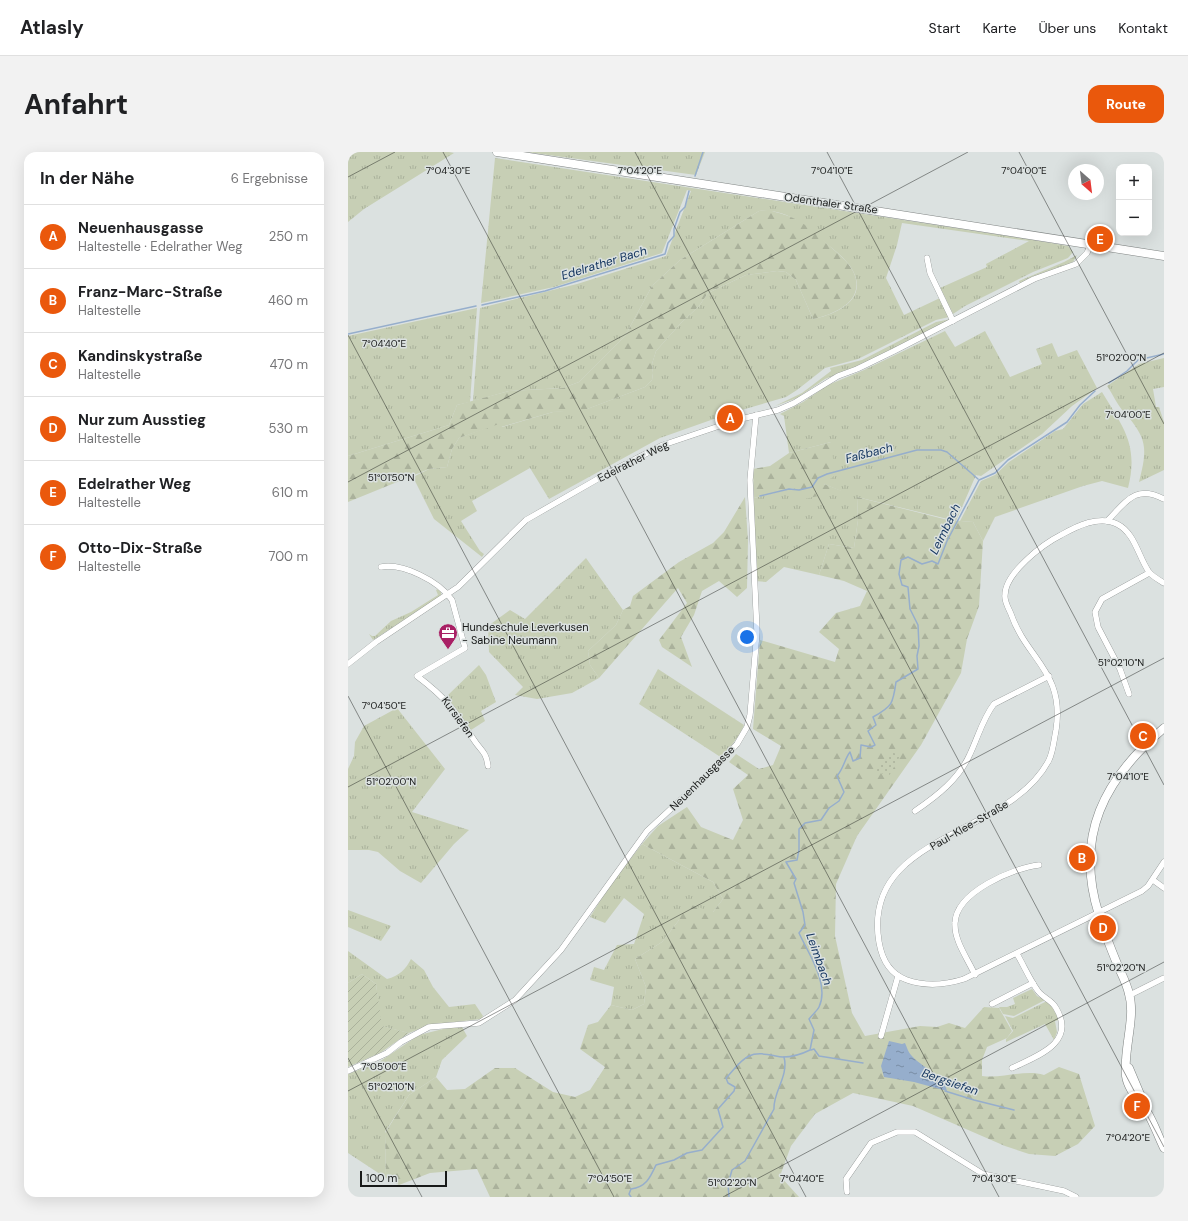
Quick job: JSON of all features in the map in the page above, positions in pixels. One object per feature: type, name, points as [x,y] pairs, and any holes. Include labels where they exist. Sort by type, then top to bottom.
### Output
[{"type":"main road","name":"Odenthaler Straße","points":[[497,152],[1164,256]]},
{"type":"main road","points":[[1164,728],[1143,747],[1122,770],[1109,792],[1093,827],[1091,845],[1091,879],[1098,913],[1130,995],[1126,1062],[1140,1090],[1146,1111],[1164,1146]]},
{"type":"street","name":"Edelrather Weg","points":[[348,664],[376,642],[458,587],[526,520],[608,473],[663,445],[794,403],[831,379],[857,369],[1034,279],[1076,264],[1087,253],[1091,244]]},
{"type":"street","points":[[927,258],[930,273],[954,320]]},
{"type":"street","name":"Neuenhausgasse","points":[[348,1071],[387,1054],[401,1042],[429,1027],[478,1023],[515,1000],[557,954],[647,831],[714,770],[737,744],[747,728],[750,715],[757,632],[750,480],[756,415]]},
{"type":"street","points":[[1164,499],[1151,493],[1132,496],[1107,521],[1116,524],[1129,533],[1150,573],[1164,583]]},
{"type":"street","name":"Paul-Klee-Straße","points":[[1107,521],[1092,522],[1078,526],[1052,539],[1032,555],[1011,577],[1004,596],[1015,627],[1049,676],[1056,699],[1057,723],[1049,760],[1033,782],[1008,802],[973,824],[910,858],[892,878],[882,897],[877,929],[881,954],[888,967],[898,976],[924,985],[949,983],[975,975],[1142,891],[1153,880],[1164,862]]},
{"type":"street","points":[[381,567],[391,565],[420,575],[448,594]]},
{"type":"street","points":[[1129,694],[1120,669],[1098,627],[1095,612],[1102,600],[1150,573]]},
{"type":"street","name":"Kursiefen","points":[[448,594],[452,600],[465,648],[417,676],[439,693],[454,708],[475,742],[484,750],[488,766]]},
{"type":"street","points":[[915,811],[958,776],[970,755],[989,710],[994,704],[1049,676]]},
{"type":"street","points":[[975,975],[955,933],[957,913],[965,899],[974,892],[1023,867],[1039,865]]},
{"type":"street","points":[[1153,880],[1164,888]]},
{"type":"street","points":[[1012,1068],[1054,1046],[1062,1029],[1062,1020],[1056,1007],[1050,1000],[1039,993],[1017,954]]},
{"type":"street","points":[[881,1036],[898,976]]},
{"type":"street","points":[[1130,995],[1164,978]]},
{"type":"street","points":[[992,1004],[1033,983]]},
{"type":"street","points":[[847,1192],[846,1179],[872,1144],[898,1132],[915,1132],[984,1174],[1064,1192],[1076,1197]]},
{"type":"green space","points":[[348,152],[454,153],[364,209],[348,222]]},
{"type":"green space","points":[[526,152],[705,152],[696,175]]},
{"type":"green space","points":[[495,158],[1034,240],[1068,246],[1073,252],[1068,258],[1033,272],[965,306],[953,314],[940,288],[987,267],[986,264],[1029,241],[902,223],[897,245],[886,278],[904,315],[940,298],[949,317],[936,320],[858,359],[825,368],[786,397],[728,414],[660,438],[549,499],[530,468],[472,501],[477,511],[461,521],[480,551],[484,554],[482,557],[434,519],[413,477],[429,469],[447,467],[452,449],[459,438],[499,423],[502,427],[553,412],[587,409],[645,387],[652,380],[652,364],[656,351],[680,324],[699,306],[708,293],[746,275],[777,271],[786,272],[796,280],[813,319],[822,317],[840,309],[847,304],[853,298],[857,281],[853,271],[839,254],[805,226],[788,216],[779,213],[759,211],[680,260],[652,286],[625,336],[579,382],[563,388],[509,391],[473,401],[480,308],[577,284],[666,256],[691,191],[687,190],[662,253],[554,287],[481,303]]},
{"type":"green space","points":[[768,210],[788,216],[803,223],[848,263],[853,271],[856,281],[856,290],[853,298],[847,304],[822,317],[813,319],[796,280],[786,272],[777,271],[746,275],[708,293],[699,306],[680,324],[656,351],[652,364],[652,380],[645,387],[582,411],[553,412],[501,427],[499,424],[459,438],[452,449],[447,467],[429,469],[348,502],[348,456],[449,425],[457,405],[509,391],[563,388],[579,382],[625,336],[652,286],[680,260],[759,211]]},
{"type":"green space","points":[[1077,255],[1073,262],[1020,284],[1019,281]]},
{"type":"green space","points":[[477,308],[470,402],[457,405],[449,425],[348,456],[348,336]]},
{"type":"green space","points":[[951,319],[861,365],[825,379],[797,398],[775,406],[802,393],[831,371],[830,368],[862,360],[936,322]]},
{"type":"green space","points":[[945,331],[955,347],[985,331],[1010,377],[1042,364],[1036,349],[1052,343],[1058,357],[1077,350],[1097,388],[1072,406],[1042,434],[981,476],[976,475],[956,521],[857,497],[858,520],[854,548],[829,544],[819,575],[784,567],[766,582],[755,581],[754,498],[794,488],[841,491],[824,484],[831,442],[789,453],[784,416],[780,414],[803,402],[828,385],[864,370]]},
{"type":"green space","points":[[1164,358],[1164,387],[1153,389],[1156,407],[1159,407],[1164,422],[1164,470],[1139,482],[1144,460],[1144,444],[1132,421],[1119,406],[1107,386],[1139,364]]},
{"type":"green space","points":[[1102,392],[1122,426],[1130,448],[1132,460],[1128,488],[1102,481],[1083,486],[995,517],[983,541],[973,522],[960,521],[981,481],[995,475],[1009,462],[1055,431],[1063,429],[1083,404]]},
{"type":"green space","points":[[831,442],[835,475],[824,484],[842,491],[804,499],[794,488],[754,498],[753,469],[770,466],[789,453]]},
{"type":"green space","points":[[745,497],[748,541],[747,588],[737,597],[719,581],[702,591],[694,615],[681,637],[692,667],[662,647],[659,640],[687,603],[678,588],[599,678],[590,665],[588,651],[616,625],[623,610],[630,606],[633,596],[679,562],[713,543],[724,532]]},
{"type":"green space","points":[[857,497],[948,520],[973,522],[983,541],[979,606],[967,639],[961,673],[921,745],[857,836],[836,884],[835,936],[852,1013],[865,1036],[920,1026],[937,1027],[949,1023],[965,1028],[984,1007],[999,1008],[1012,1031],[1007,1038],[987,1047],[982,1060],[982,1076],[990,1077],[1022,1073],[1037,1073],[1044,1075],[1059,1067],[1079,1074],[1095,1126],[1078,1144],[1055,1156],[1029,1154],[1005,1146],[913,1106],[853,1093],[815,1114],[791,1146],[780,1176],[799,1197],[490,1197],[477,1169],[430,1173],[399,1185],[386,1178],[385,1133],[409,1095],[436,1077],[447,1090],[465,1089],[495,1068],[515,1068],[553,1092],[575,1097],[590,1090],[605,1067],[580,1049],[588,1025],[598,1022],[611,1005],[632,1010],[644,1004],[646,987],[635,959],[662,942],[679,920],[682,902],[713,912],[723,899],[713,882],[642,844],[658,826],[687,807],[701,827],[733,840],[743,820],[733,789],[748,775],[729,762],[736,754],[759,769],[773,765],[781,746],[753,729],[760,640],[835,662],[839,649],[819,632],[836,613],[860,606],[867,591],[844,581],[819,575],[829,544],[854,548],[858,520]]},
{"type":"green space","points":[[586,558],[623,610],[616,625],[588,651],[590,665],[599,678],[572,693],[537,699],[515,695],[523,687],[489,652],[488,626],[510,610],[525,619]]},
{"type":"green space","points":[[438,589],[441,592],[441,596],[373,640],[369,634],[375,636],[391,621],[411,612],[438,595],[436,590]]},
{"type":"green space","points":[[479,665],[486,675],[496,702],[481,711],[485,721],[471,730],[446,697]]},
{"type":"green space","points":[[658,669],[744,725],[740,734],[722,758],[639,704]]},
{"type":"green space","points":[[397,708],[445,769],[412,812],[469,830],[454,844],[421,883],[400,871],[378,852],[369,850],[348,850],[348,769],[354,756],[355,742],[364,726]]},
{"type":"green space","points":[[890,751],[900,756],[889,776],[876,771]]},
{"type":"green space","points":[[642,844],[713,882],[723,899],[713,912],[679,920],[662,942],[635,959],[646,987],[644,1004],[632,1010],[611,1005],[614,987],[590,980],[594,967],[604,970],[617,945],[634,944],[644,914],[624,898],[605,923],[590,917],[610,885]]},
{"type":"green space","points":[[348,910],[391,926],[381,941],[348,927]]},
{"type":"green space","points":[[348,951],[387,979],[402,972],[411,959],[424,970],[433,987],[449,1007],[475,1004],[483,1016],[481,1019],[430,1025],[409,1033],[381,1026],[376,984],[362,974],[348,983]]},
{"type":"green space","points":[[362,974],[376,984],[382,1026],[409,1033],[380,1053],[348,1067],[348,983]]},
{"type":"green space","points":[[1032,989],[1037,996],[1045,1000],[1014,1016],[1003,1014],[999,1007],[1007,1007],[1015,1004],[1013,998]]},
{"type":"green space","points":[[1047,1001],[1052,1006],[1059,1020],[1055,1021],[1057,1032],[1054,1040],[1045,1024],[1006,1042],[1006,1039],[1013,1031],[1005,1016],[1013,1018]]},
{"type":"green space","points":[[462,1027],[467,1036],[442,1060],[436,1077],[409,1095],[385,1132],[386,1178],[348,1153],[348,1074],[379,1062],[419,1035],[447,1028]]},
{"type":"water","points":[[889,1041],[902,1044],[905,1043],[911,1055],[942,1081],[947,1091],[914,1082],[884,1077],[881,1066]]},
{"type":"waterway","name":"Edelrather Bach","points":[[695,176],[703,152]]},
{"type":"waterway","name":"Edelrather Bach","points":[[482,305],[545,291],[665,254],[668,243],[674,236],[674,229],[680,212],[685,207],[689,191]]},
{"type":"waterway","name":"Edelrather Bach","points":[[348,334],[476,306]]},
{"type":"waterway","name":"Leimbach","points":[[1109,383],[1127,371],[1138,360],[1164,354]]},
{"type":"waterway","name":"Leimbach","points":[[631,1197],[629,1194],[631,1189],[644,1184],[652,1174],[656,1165],[674,1160],[687,1153],[702,1150],[723,1127],[718,1109],[734,1091],[735,1087],[728,1083],[726,1078],[743,1060],[749,1056],[757,1054],[787,1057],[810,1050],[814,1030],[809,1019],[819,1007],[822,998],[822,989],[820,979],[812,959],[799,933],[805,925],[803,912],[794,883],[796,879],[786,862],[797,860],[799,850],[799,829],[805,823],[821,820],[829,808],[839,801],[844,792],[837,776],[850,752],[853,761],[860,758],[861,745],[871,747],[875,745],[868,731],[876,725],[873,717],[885,710],[891,703],[896,682],[918,669],[918,625],[910,609],[908,587],[902,585],[899,574],[901,560],[908,557],[922,564],[932,561],[938,564],[947,541],[979,480],[995,473],[1008,460],[1067,422],[1080,405],[1095,391]]},
{"type":"waterway","name":"Faßbach","points":[[760,496],[789,489],[799,490],[812,487],[818,478],[827,474],[917,450],[941,450],[947,452],[978,479]]},
{"type":"waterway","name":"Bergsiefen","points":[[811,1050],[814,1049],[819,1056],[863,1063]]},
{"type":"waterway","points":[[729,1197],[728,1184],[732,1170],[745,1161],[774,1109],[774,1103],[783,1077],[785,1064],[784,1057]]},
{"type":"waterway","name":"Bergsiefen","points":[[945,1091],[1014,1110]]},
{"type":"place","name":"Edelrather Weg","points":[[1100,239]]},
{"type":"place","name":"Neuenhausgasse","points":[[730,418]]},
{"type":"place","name":"Hundeschule Leverkusen - Sabine Neumann","points":[[448,650]]},
{"type":"place","name":"Kandinskystraße","points":[[1143,736]]},
{"type":"place","name":"Franz-Marc-Straße","points":[[1082,858]]},
{"type":"place","name":"Nur zum Ausstieg","points":[[1103,928]]},
{"type":"place","name":"Otto-Dix-Straße","points":[[1137,1106]]}]
